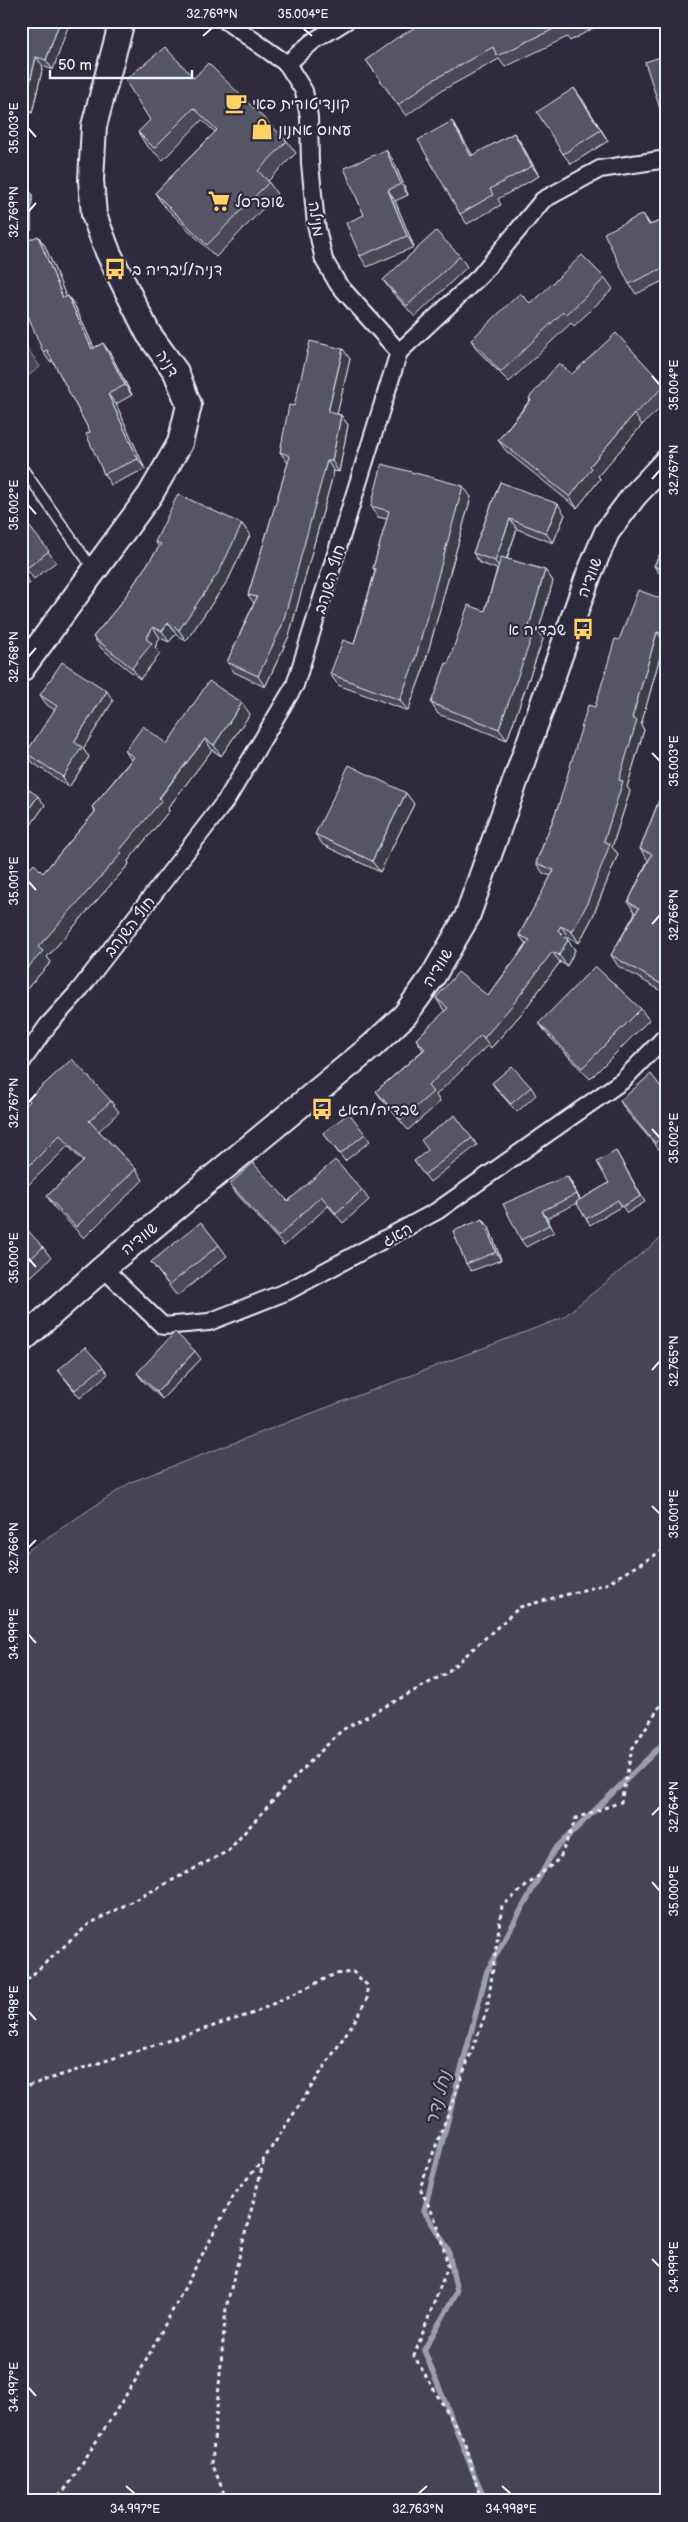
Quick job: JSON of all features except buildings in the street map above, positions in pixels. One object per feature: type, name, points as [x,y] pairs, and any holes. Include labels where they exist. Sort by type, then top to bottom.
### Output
[{"type":"street","name":"דניה","points":[[21,670],[150,495],[180,443],[189,405],[176,372],[148,333],[108,252],[94,215],[91,180],[94,126],[122,21]]},
{"type":"street","points":[[226,21],[287,64],[312,42],[346,21]]},
{"type":"street","name":"מנילה","points":[[287,64],[304,91],[309,117],[310,163],[316,224],[324,260],[338,284],[399,352]]},
{"type":"street","name":"חוף השנהב","points":[[21,1063],[48,1025],[77,993],[227,799],[295,685],[399,352],[480,276],[543,200],[600,169],[667,159]]},
{"type":"street","name":"שוודיה","points":[[21,1341],[103,1268],[372,1046],[405,1015],[433,976],[467,917],[589,574],[607,532],[634,496],[667,460]]},
{"type":"street","name":"האג","points":[[103,1268],[163,1326],[209,1322],[288,1291],[437,1211],[622,1081],[667,1035]]},
{"type":"lane","points":[[21,466],[95,571]]},
{"type":"path","points":[[21,1984],[89,1924],[228,1852],[284,1788],[342,1730],[445,1674],[520,1607],[606,1584],[667,1548]]},
{"type":"path","points":[[481,2501],[464,2440],[414,2356],[448,2266],[437,2223],[420,2188],[487,2010],[502,1906],[560,1858],[576,1818],[621,1802],[632,1748],[667,1695]]},
{"type":"path","points":[[21,2088],[254,2013],[335,1974],[353,1972],[367,1984],[366,2000],[264,2159],[235,2193],[135,2381],[67,2487],[52,2501]]},
{"type":"path","points":[[227,2501],[212,2463],[226,2308],[264,2159]]},
{"type":"shaded area","points":[[21,338],[40,367],[21,381]]},
{"type":"shaded area","points":[[667,1233],[667,2501],[21,2501],[21,1555],[131,1482],[562,1318]]},
{"type":"waterway","name":"נחל נדר","points":[[485,2501],[424,2350],[457,2292],[448,2249],[424,2211],[487,1971],[555,1849],[667,1740]]},
{"type":"place","name":"קונדיטורית פאי","points":[[236,103]]},
{"type":"place","name":"עמוס אמנון","points":[[262,129]]},
{"type":"place","name":"שופרסל","points":[[219,201]]},
{"type":"place","name":"דניה/ליבריה ב","points":[[115,269]]},
{"type":"place","name":"שבדיה א","points":[[583,629]]},
{"type":"place","name":"שבדיה/האג","points":[[322,1109]]}]
